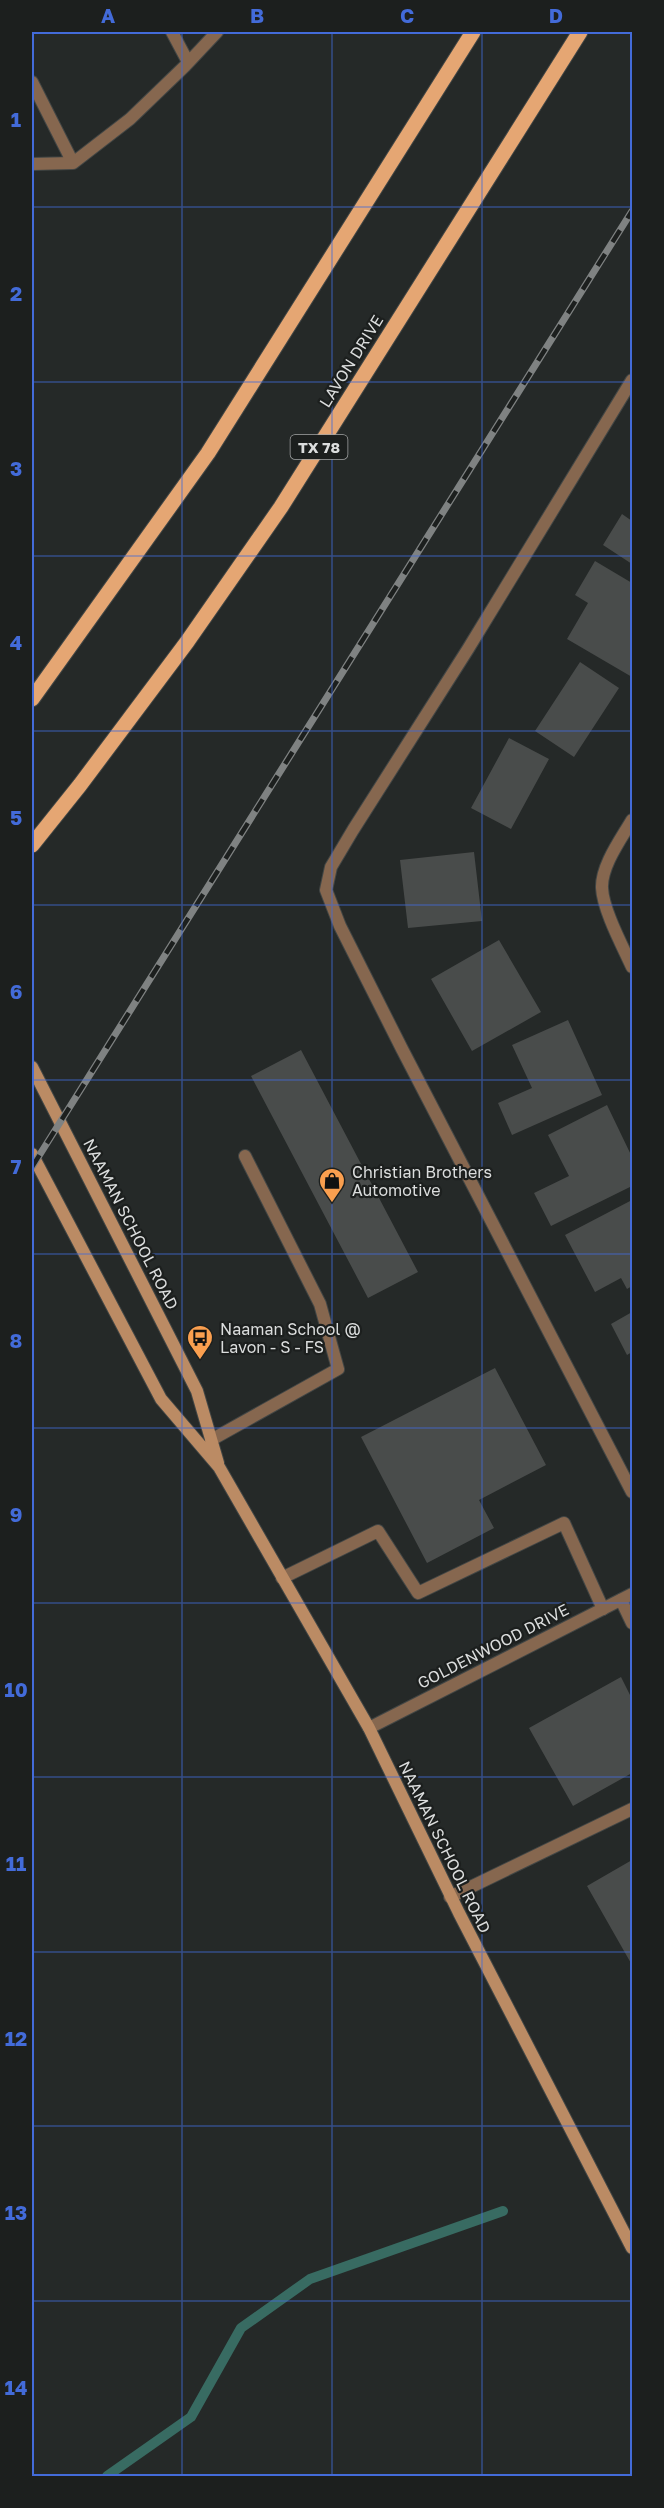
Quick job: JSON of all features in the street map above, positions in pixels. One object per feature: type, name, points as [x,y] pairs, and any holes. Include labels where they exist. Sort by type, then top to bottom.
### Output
[{"type":"main road","points":[[32,699],[208,453],[473,32]]},
{"type":"main road","name":"LAVON DRIVE","points":[[32,845],[187,642],[281,507],[580,32]]},
{"type":"main road","name":"NAAMAN SCHOOL ROAD","points":[[32,1067],[196,1391],[219,1467]]},
{"type":"main road","name":"NAAMAN SCHOOL ROAD","points":[[32,1154],[161,1400],[219,1467],[369,1728],[450,1897],[633,2248]]},
{"type":"street","points":[[172,32],[188,62]]},
{"type":"street","points":[[32,164],[73,164],[130,119],[217,32]]},
{"type":"street","points":[[32,82],[73,164]]},
{"type":"street","points":[[633,380],[468,649],[353,830],[331,867],[326,890],[340,926],[396,1038],[633,1492]]},
{"type":"street","points":[[633,820],[611,854],[602,888],[614,929],[633,967]]},
{"type":"street","points":[[211,1440],[338,1369],[320,1304],[245,1156]]},
{"type":"street","points":[[282,1578],[378,1531],[418,1593],[564,1523],[603,1609]]},
{"type":"street","name":"GOLDENWOOD DRIVE","points":[[369,1728],[633,1594]]},
{"type":"street","points":[[621,1599],[633,1623]]},
{"type":"street","points":[[450,1897],[633,1809]]},
{"type":"building","points":[[622,514],[632,521],[632,564],[603,545]]},
{"type":"building","points":[[595,561],[632,583],[632,677],[567,639],[588,603],[575,595]]},
{"type":"building","points":[[580,662],[619,688],[574,757],[535,731]]},
{"type":"building","points":[[509,738],[549,759],[511,829],[471,808]]},
{"type":"building","points":[[474,852],[482,921],[408,928],[400,860]]},
{"type":"building","points":[[499,940],[541,1012],[472,1051],[431,979]]},
{"type":"building","points":[[568,1020],[602,1095],[512,1135],[498,1103],[532,1088],[512,1045]]},
{"type":"building","points":[[301,1050],[418,1272],[368,1298],[251,1076]]},
{"type":"building","points":[[607,1105],[632,1157],[632,1186],[551,1226],[534,1193],[569,1176],[548,1135]]},
{"type":"building","points":[[632,1200],[632,1286],[627,1289],[621,1278],[595,1292],[565,1235]]},
{"type":"building","points":[[632,1312],[632,1352],[627,1355],[611,1324]]},
{"type":"building","points":[[495,1368],[546,1465],[479,1500],[494,1528],[427,1563],[361,1437]]},
{"type":"building","points":[[621,1677],[632,1699],[632,1773],[573,1806],[529,1728]]},
{"type":"building","points":[[632,1860],[632,1965],[587,1886]]},
{"type":"waterway","points":[[107,2476],[191,2417],[241,2328],[310,2279],[503,2211]]},
{"type":"railway","points":[[32,1167],[632,211]]},
{"type":"place","name":"Christian Brothers Automotive","points":[[332,1204]]},
{"type":"place","name":"Naaman School @ Lavon - S - FS","points":[[200,1361]]}]
